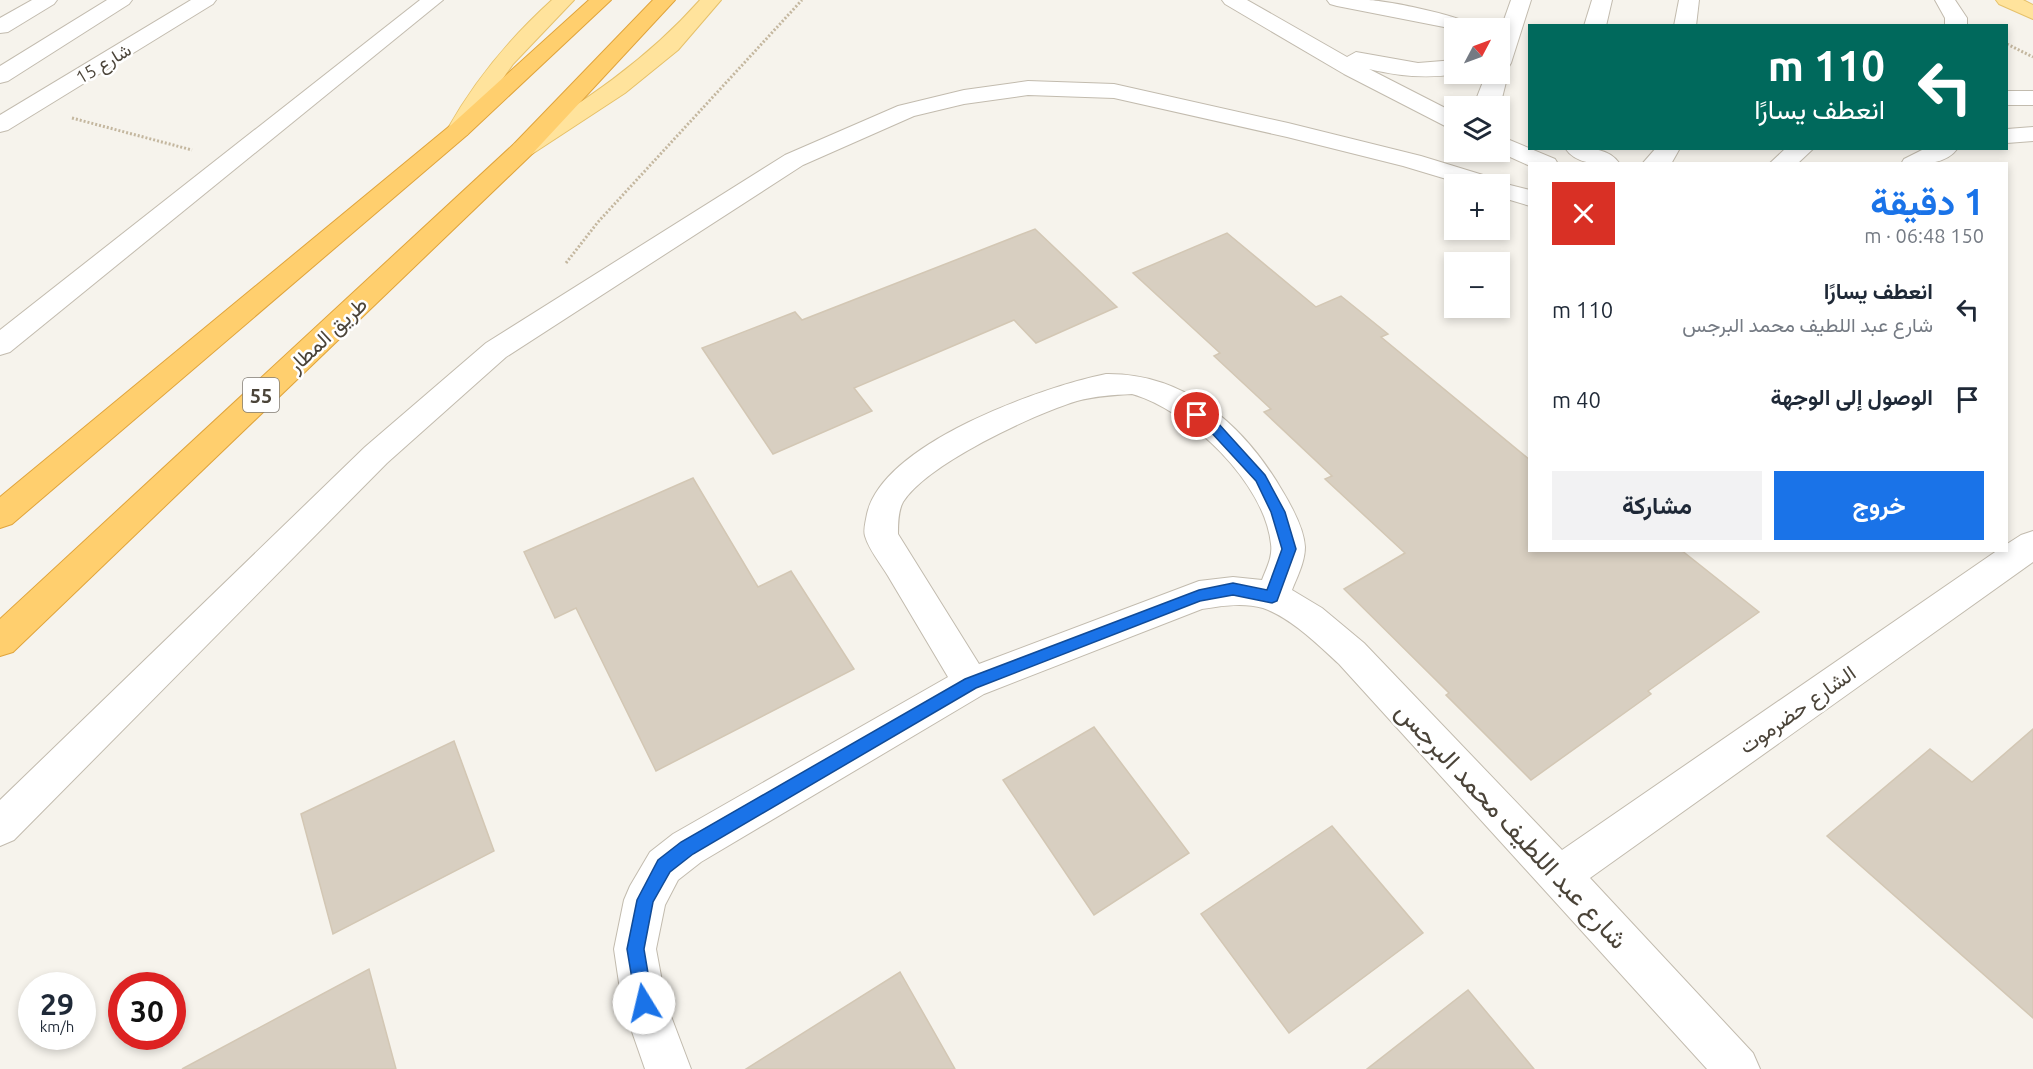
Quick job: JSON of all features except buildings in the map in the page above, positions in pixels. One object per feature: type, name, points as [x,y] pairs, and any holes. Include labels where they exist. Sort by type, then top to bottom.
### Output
[{"type":"highway","points":[[0,515],[459,130],[601,0]]},
{"type":"highway","name":"طريق المطار","points":[[0,641],[523,149],[665,0]]},
{"type":"main road","points":[[459,130],[474,101],[492,74],[539,23],[564,0]]},
{"type":"main road","name":"طريق المطار","points":[[523,149],[575,118],[617,89],[672,43],[711,0]]},
{"type":"main road","points":[[2006,0],[2033,13]]},
{"type":"street","points":[[0,27],[47,0]]},
{"type":"street","points":[[0,76],[122,0]]},
{"type":"street","name":"شارع 15","points":[[0,125],[206,0]]},
{"type":"street","points":[[0,345],[433,0]]},
{"type":"street","points":[[1232,0],[1310,45],[1444,116]]},
{"type":"street","points":[[1337,0],[1444,21]]},
{"type":"street","points":[[1510,33],[1521,0]]},
{"type":"street","points":[[1596,24],[1602,0]]},
{"type":"street","points":[[1685,24],[1689,0]]},
{"type":"street","points":[[1945,0],[1956,18],[1956,24]]},
{"type":"street","points":[[1310,45],[1382,66],[1444,69]]},
{"type":"street","points":[[0,827],[376,454],[496,350],[794,160],[847,135],[906,111],[964,97],[1028,88],[1114,91],[1311,135],[1454,174]]},
{"type":"street","points":[[2008,98],[2033,98]]},
{"type":"street","points":[[2008,136],[2033,134]]},
{"type":"street","points":[[1510,145],[1542,162]]},
{"type":"street","points":[[1581,150],[1604,162]]},
{"type":"street","points":[[1657,162],[1664,157],[1667,150]]},
{"type":"street","points":[[1782,162],[1799,150]]},
{"type":"street","points":[[1917,162],[1942,150]]},
{"type":"street","points":[[1510,192],[1528,197]]},
{"type":"street","points":[[970,683],[881,535],[883,514],[892,493],[915,473],[958,443],[1032,406],[1093,386],[1131,384],[1165,392],[1213,427],[1260,478],[1278,512],[1289,549],[1272,597]]},
{"type":"street","name":"الشارع حضرموت","points":[[1560,875],[2033,544]]},
{"type":"street","name":"شارع عبد اللطيف محمد البرجس","points":[[668,1069],[644,1003],[635,949],[645,900],[664,866],[687,848],[970,683],[1199,595],[1233,589],[1272,597],[1303,615],[1351,654],[1560,875],[1737,1069]]},
{"type":"path","points":[[562,268],[598,222],[802,0]]},
{"type":"path","points":[[2008,44],[2033,57]]},
{"type":"path","points":[[30,107],[231,160]]},
{"type":"route","points":[[644,1003],[635,949],[645,900],[664,866],[687,848],[970,683],[1199,595],[1233,589],[1272,597],[1289,549],[1278,512],[1260,478],[1213,427],[1197,415]]}]
